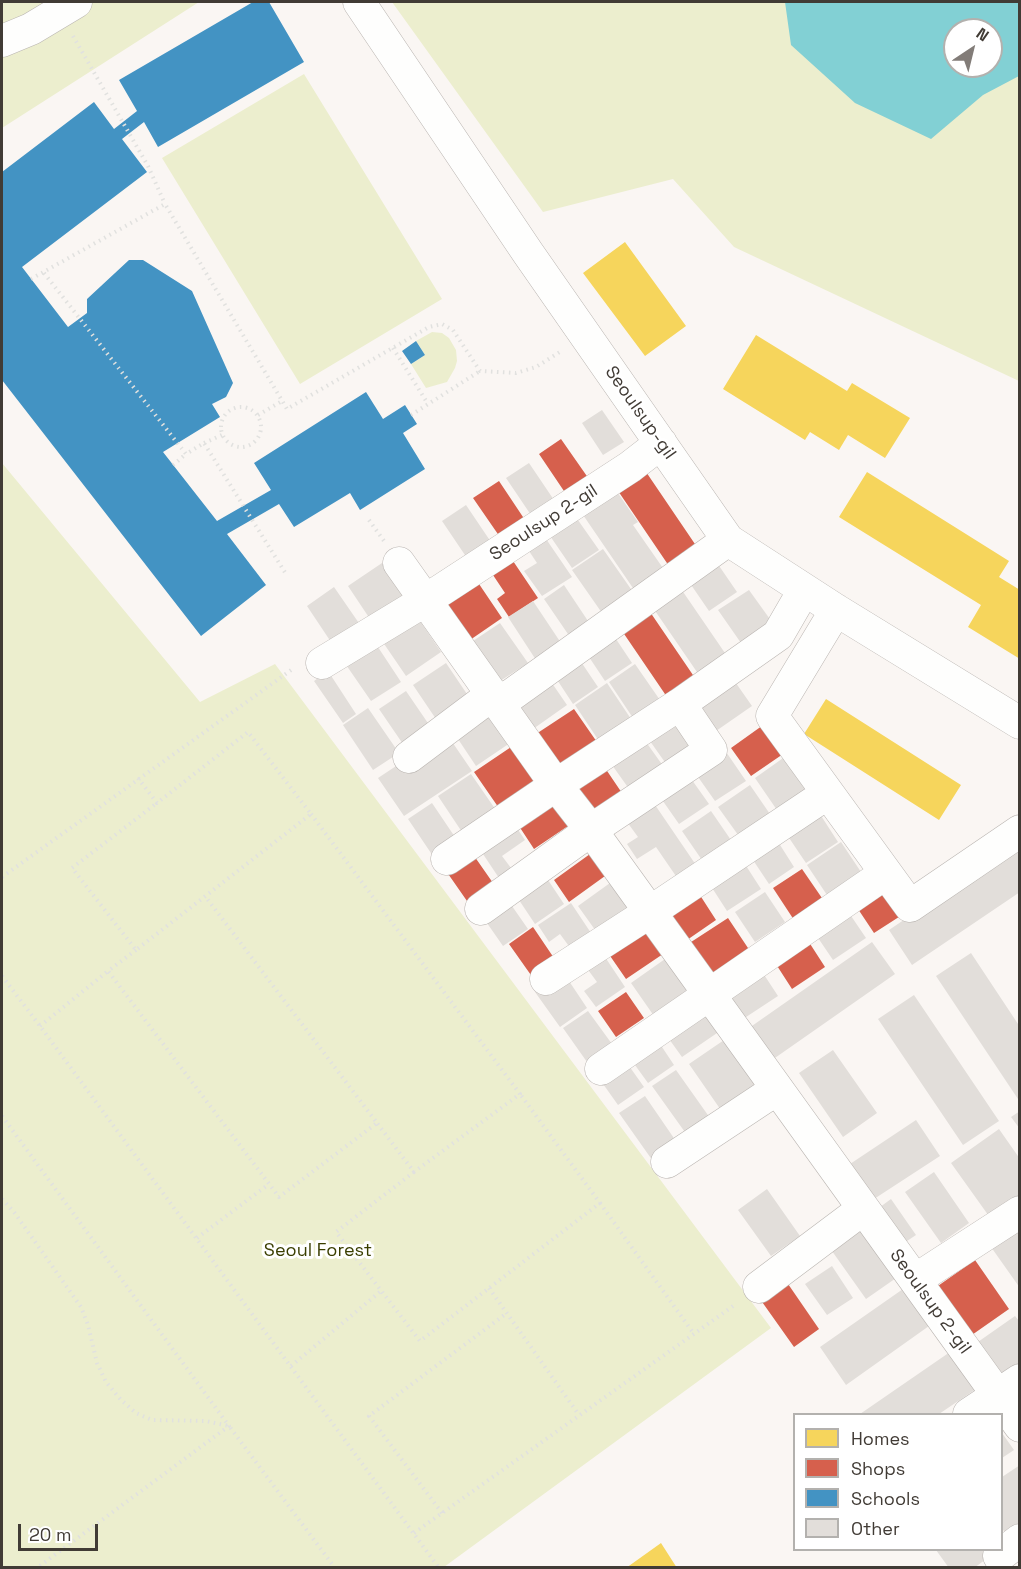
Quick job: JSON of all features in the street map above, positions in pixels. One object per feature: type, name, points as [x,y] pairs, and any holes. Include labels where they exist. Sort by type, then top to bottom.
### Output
[{"type":"street","name":"Seoulsup-gil","points":[[359,2],[528,253],[728,540],[804,590],[1020,723]]},
{"type":"street","points":[[2,41],[31,29],[68,7]]},
{"type":"street","name":"Seoulsup 2-gil","points":[[322,663],[426,600],[630,467],[661,443]]},
{"type":"street","points":[[409,757],[728,540]]},
{"type":"street","points":[[399,563],[426,600]]},
{"type":"street","points":[[447,859],[778,636],[804,590]]},
{"type":"street","name":"Seoulsup 2-gil","points":[[426,600],[556,785],[591,830],[915,1280],[1008,1387],[1020,1426]]},
{"type":"street","points":[[836,610],[772,716],[910,906],[1020,831]]},
{"type":"street","points":[[481,909],[591,830],[711,750],[680,704]]},
{"type":"street","points":[[546,979],[828,793]]},
{"type":"street","points":[[601,1069],[886,873]]},
{"type":"street","points":[[668,1162],[777,1089]]},
{"type":"street","points":[[759,1287],[864,1209]]},
{"type":"street","points":[[915,1280],[1020,1212]]},
{"type":"street","points":[[970,1413],[1008,1387]]},
{"type":"path","points":[[68,7],[165,204],[287,409],[429,327],[442,324],[453,330],[480,371]]},
{"type":"path","points":[[31,279],[165,204]]},
{"type":"path","points":[[44,273],[186,454]]},
{"type":"path","points":[[393,348],[428,404]]},
{"type":"path","points":[[411,415],[480,371],[516,373],[536,367],[566,348]]},
{"type":"path","points":[[258,415],[282,401]]},
{"type":"path","points":[[234,407],[247,407],[258,415],[261,428],[259,435],[250,445],[237,447],[225,440],[222,435],[221,421],[228,410],[234,407]]},
{"type":"path","points":[[173,465],[186,454],[222,435]]},
{"type":"path","points":[[204,443],[286,574]]},
{"type":"path","points":[[2,877],[310,656],[322,663]]},
{"type":"path","points":[[136,950],[72,868],[248,732],[520,1094],[694,1334]]},
{"type":"path","points":[[138,778],[157,803]]},
{"type":"path","points":[[40,1026],[311,814]]},
{"type":"path","points":[[205,896],[414,1172]]},
{"type":"path","points":[[108,971],[279,1197],[377,1123]]},
{"type":"path","points":[[2,976],[439,1568]]},
{"type":"path","points":[[520,1094],[336,1232],[420,1341],[600,1203]]},
{"type":"path","points":[[2,1116],[335,1568]]},
{"type":"path","points":[[196,1239],[269,1184]]},
{"type":"path","points":[[2,1198],[81,1307],[97,1363],[106,1382],[121,1400],[136,1413],[152,1420],[206,1420],[229,1426]]},
{"type":"path","points":[[414,1533],[759,1287]]},
{"type":"path","points":[[489,1288],[579,1415]]},
{"type":"path","points":[[291,1366],[381,1291]]},
{"type":"path","points":[[442,1513],[369,1416],[507,1313]]},
{"type":"path","points":[[37,1568],[229,1426]]},
{"type":"green space","points":[[2,2],[199,2],[2,128]]},
{"type":"green space","points":[[392,2],[1019,2],[1019,381],[734,247],[673,179],[543,212]]},
{"type":"green space","points":[[304,74],[442,299],[300,384],[162,158]]},
{"type":"green space","points":[[432,332],[442,333],[449,338],[456,350],[457,361],[447,382],[426,388],[411,364],[425,355],[416,341]]},
{"type":"green space","name":"Seoul Forest","points":[[2,463],[200,702],[275,664],[771,1328],[444,1567],[2,1567]]},
{"type":"water","points":[[785,2],[1019,2],[1019,76],[983,95],[931,139],[855,103],[791,45]]},
{"type":"building: Homes","points":[[625,242],[686,326],[645,356],[583,273]]},
{"type":"building: Homes","points":[[756,335],[847,391],[852,383],[910,418],[885,458],[848,435],[839,450],[810,432],[805,440],[723,389]]},
{"type":"building: Homes","points":[[867,472],[1009,561],[999,577],[1020,590],[1020,659],[968,627],[981,605],[839,517]]},
{"type":"building: Homes","points":[[826,699],[961,785],[939,820],[804,734]]},
{"type":"building: Homes","points":[[661,1543],[677,1568],[626,1568]]},
{"type":"building: Shops","points":[[561,439],[591,482],[568,497],[539,454]]},
{"type":"building: Shops","points":[[640,463],[699,550],[671,569],[612,482]]},
{"type":"building: Shops","points":[[499,481],[527,523],[502,540],[473,498]]},
{"type":"building: Shops","points":[[509,555],[538,598],[509,617],[497,599],[505,593],[489,569]]},
{"type":"building: Shops","points":[[477,581],[502,618],[470,640],[445,602]]},
{"type":"building: Shops","points":[[646,606],[695,678],[667,697],[618,625]]},
{"type":"building: Shops","points":[[574,709],[599,745],[561,771],[536,734]]},
{"type":"building: Shops","points":[[766,723],[786,752],[751,776],[731,748]]},
{"type":"building: Shops","points":[[514,745],[543,787],[503,814],[474,772]]},
{"type":"building: Shops","points":[[601,762],[624,796],[592,818],[568,785]]},
{"type":"building: Shops","points":[[548,797],[568,826],[534,849],[515,820]]},
{"type":"building: Shops","points":[[470,850],[493,883],[467,901],[444,868]]},
{"type":"building: Shops","points":[[590,854],[605,876],[569,902],[554,880]]},
{"type":"building: Shops","points":[[802,869],[824,901],[794,920],[773,888]]},
{"type":"building: Shops","points":[[882,885],[902,915],[874,933],[854,903]]},
{"type":"building: Shops","points":[[696,889],[716,920],[687,940],[666,908]]},
{"type":"building: Shops","points":[[728,918],[750,951],[710,977],[688,944]]},
{"type":"building: Shops","points":[[642,925],[663,954],[626,979],[606,950]]},
{"type":"building: Shops","points":[[533,927],[556,961],[533,978],[509,944]]},
{"type":"building: Shops","points":[[805,936],[825,967],[792,989],[772,958]]},
{"type":"building: Shops","points":[[626,992],[644,1018],[616,1037],[598,1011]]},
{"type":"building: Shops","points":[[975,1260],[1009,1309],[969,1337],[935,1288]]},
{"type":"building: Shops","points":[[786,1281],[819,1329],[794,1347],[760,1299]]},
{"type":"building: Schools","points":[[253,2],[269,2],[304,62],[158,147],[144,122],[122,139],[147,172],[22,267],[68,327],[87,313],[87,299],[129,260],[143,260],[192,291],[233,383],[226,397],[212,404],[220,417],[163,452],[217,521],[271,490],[254,463],[366,392],[383,419],[405,405],[417,424],[403,433],[425,469],[360,510],[350,493],[294,527],[279,504],[227,534],[266,585],[201,636],[2,380],[2,172],[94,102],[114,129],[137,111],[119,80]]},
{"type":"building: Schools","points":[[416,341],[425,355],[411,364],[402,351]]},
{"type":"building: Other","points":[[602,410],[624,442],[603,455],[582,423]]},
{"type":"building: Other","points":[[529,463],[556,503],[533,518],[506,478]]},
{"type":"building: Other","points":[[613,486],[638,522],[633,525],[665,571],[635,591],[579,509]]},
{"type":"building: Other","points":[[466,505],[493,545],[469,561],[442,521]]},
{"type":"building: Other","points":[[573,513],[599,550],[572,568],[546,530]]},
{"type":"building: Other","points":[[542,533],[572,577],[542,596],[524,571],[537,563],[525,545]]},
{"type":"building: Other","points":[[603,549],[633,592],[602,613],[572,570]]},
{"type":"building: Other","points":[[713,557],[737,592],[709,611],[685,576]]},
{"type":"building: Other","points":[[382,563],[404,596],[370,619],[348,586]]},
{"type":"building: Other","points":[[677,583],[727,656],[699,675],[649,602]]},
{"type":"building: Other","points":[[564,585],[590,624],[570,637],[544,599]]},
{"type":"building: Other","points":[[334,587],[363,629],[335,648],[307,606]]},
{"type":"building: Other","points":[[749,590],[772,622],[741,643],[718,610]]},
{"type":"building: Other","points":[[533,601],[561,643],[536,660],[508,617]]},
{"type":"building: Other","points":[[413,611],[441,652],[406,676],[378,635]]},
{"type":"building: Other","points":[[500,623],[528,663],[497,683],[470,643]]},
{"type":"building: Other","points":[[610,630],[632,663],[605,681],[583,648]]},
{"type":"building: Other","points":[[372,638],[401,682],[371,701],[342,659]]},
{"type":"building: Other","points":[[575,653],[598,687],[573,704],[550,669]]},
{"type":"building: Other","points":[[446,663],[471,700],[438,722],[413,685]]},
{"type":"building: Other","points":[[635,664],[662,703],[635,721],[609,682]]},
{"type":"building: Other","points":[[328,671],[356,714],[343,723],[314,681]]},
{"type":"building: Other","points":[[545,673],[567,705],[533,729],[511,696]]},
{"type":"building: Other","points":[[731,676],[752,706],[716,731],[694,701]]},
{"type":"building: Other","points":[[607,683],[633,722],[601,744],[575,705]]},
{"type":"building: Other","points":[[406,691],[432,729],[405,747],[379,709]]},
{"type":"building: Other","points":[[486,707],[510,743],[476,766],[452,730]]},
{"type":"building: Other","points":[[368,708],[399,753],[373,770],[343,725]]},
{"type":"building: Other","points":[[677,711],[702,746],[669,768],[645,734]]},
{"type":"building: Other","points":[[446,733],[472,771],[404,816],[378,778]]},
{"type":"building: Other","points":[[641,735],[666,770],[632,793],[607,758]]},
{"type":"building: Other","points":[[722,746],[746,781],[715,801],[691,767]]},
{"type":"building: Other","points":[[786,756],[810,791],[779,813],[755,778]]},
{"type":"building: Other","points":[[687,773],[709,804],[679,824],[658,794]]},
{"type":"building: Other","points":[[471,774],[500,816],[466,838],[438,796]]},
{"type":"building: Other","points":[[750,785],[772,817],[741,839],[718,807]]},
{"type":"building: Other","points":[[649,796],[698,868],[680,882],[656,847],[637,859],[627,844],[638,837],[622,815]]},
{"type":"building: Other","points":[[432,803],[459,843],[435,859],[408,819]]},
{"type":"building: Other","points":[[816,808],[838,842],[806,863],[783,829]]},
{"type":"building: Other","points":[[711,811],[733,843],[704,863],[682,831]]},
{"type":"building: Other","points":[[512,821],[525,840],[502,856],[514,872],[501,881],[477,845]]},
{"type":"building: Other","points":[[775,837],[794,867],[769,884],[749,854]]},
{"type":"building: Other","points":[[841,842],[863,875],[829,898],[807,865]]},
{"type":"building: Other","points":[[1013,846],[1020,856],[1020,892],[912,965],[889,930]]},
{"type":"building: Other","points":[[741,858],[761,889],[727,911],[707,880]]},
{"type":"building: Other","points":[[542,871],[564,904],[535,924],[517,897]]},
{"type":"building: Other","points":[[610,883],[630,911],[598,934],[578,906]]},
{"type":"building: Other","points":[[765,892],[785,922],[755,942],[735,912]]},
{"type":"building: Other","points":[[505,896],[528,929],[503,946],[480,913]]},
{"type":"building: Other","points":[[571,903],[595,939],[574,953],[560,934],[549,942],[538,925]]},
{"type":"building: Other","points":[[845,907],[866,938],[833,960],[812,929]]},
{"type":"building: Other","points":[[872,942],[895,974],[772,1060],[749,1028]]},
{"type":"building: Other","points":[[601,951],[625,987],[596,1007],[584,991],[597,982],[583,963]]},
{"type":"building: Other","points":[[971,953],[1020,1027],[1020,1102],[936,976]]},
{"type":"building: Other","points":[[665,959],[689,992],[654,1016],[631,983]]},
{"type":"building: Other","points":[[759,967],[778,996],[743,1019],[725,990]]},
{"type":"building: Other","points":[[563,972],[587,1008],[560,1027],[535,992]]},
{"type":"building: Other","points":[[914,995],[999,1121],[963,1145],[878,1019]]},
{"type":"building: Other","points":[[702,1005],[720,1031],[682,1057],[664,1032]]},
{"type":"building: Other","points":[[588,1011],[612,1044],[587,1062],[563,1028]]},
{"type":"building: Other","points":[[654,1035],[674,1065],[648,1083],[627,1054]]},
{"type":"building: Other","points":[[727,1038],[763,1089],[725,1116],[689,1064]]},
{"type":"building: Other","points":[[833,1050],[877,1113],[843,1137],[799,1073]]},
{"type":"building: Other","points":[[622,1056],[644,1087],[618,1105],[596,1074]]},
{"type":"building: Other","points":[[676,1070],[710,1118],[687,1135],[652,1086]]},
{"type":"building: Other","points":[[645,1096],[680,1147],[655,1164],[619,1113]]},
{"type":"building: Other","points":[[1020,1111],[1020,1129],[1011,1117]]},
{"type":"building: Other","points":[[916,1120],[940,1156],[874,1199],[850,1164]]},
{"type":"building: Other","points":[[999,1129],[1020,1159],[1020,1199],[991,1219],[951,1163]]},
{"type":"building: Other","points":[[934,1172],[969,1223],[941,1243],[905,1192]]},
{"type":"building: Other","points":[[767,1189],[800,1236],[771,1256],[738,1210]]},
{"type":"building: Other","points":[[891,1199],[916,1235],[901,1245],[876,1210]]},
{"type":"building: Other","points":[[860,1220],[899,1276],[866,1299],[827,1244]]},
{"type":"building: Other","points":[[1020,1227],[1020,1288],[991,1247]]},
{"type":"building: Other","points":[[832,1266],[853,1298],[827,1315],[805,1284]]},
{"type":"building: Other","points":[[903,1289],[929,1326],[846,1385],[820,1347]]},
{"type":"building: Other","points":[[1015,1316],[1020,1322],[1020,1363],[999,1377],[975,1344]]},
{"type":"building: Other","points":[[950,1352],[976,1389],[940,1413],[861,1413]]},
{"type":"building: Other","points":[[1003,1434],[1014,1450],[1003,1457]]},
{"type":"building: Other","points":[[1020,1465],[1020,1523],[1005,1533],[1003,1530],[1003,1476]]},
{"type":"building: Other","points":[[937,1551],[997,1551],[974,1568],[949,1568]]}]
